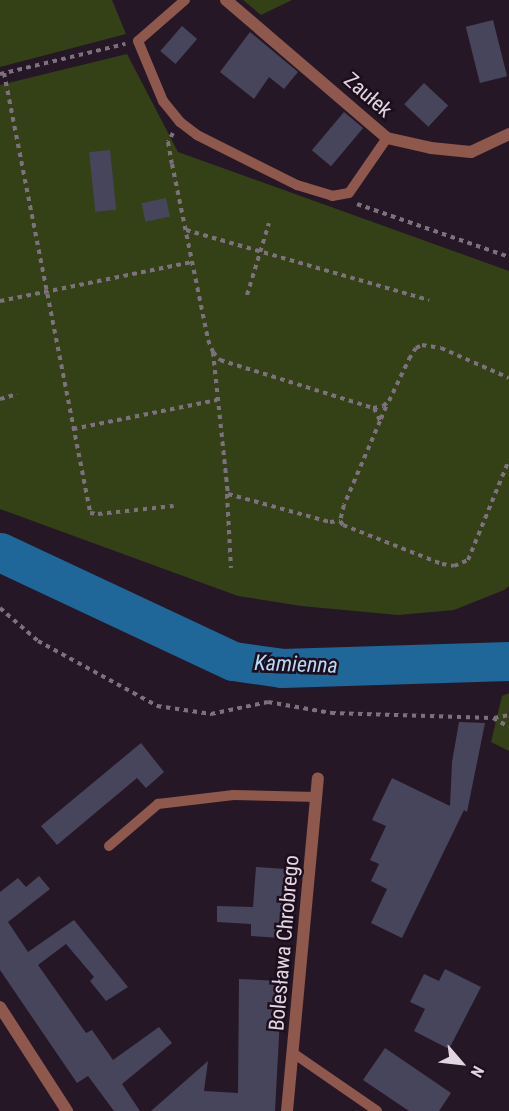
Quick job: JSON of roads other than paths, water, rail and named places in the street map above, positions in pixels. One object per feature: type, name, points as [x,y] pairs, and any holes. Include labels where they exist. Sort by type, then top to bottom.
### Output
[{"type":"street","name":"Zaułek","points":[[226,0],[387,138],[430,148],[471,152],[509,134]]},
{"type":"street","name":"Bolesława Chrobrego","points":[[288,1111],[318,778]]},
{"type":"street","points":[[0,1007],[67,1111]]},
{"type":"lane","points":[[185,0],[138,41],[163,101],[180,122],[232,155],[297,185],[332,196],[349,193],[387,138]]},
{"type":"lane","points":[[109,846],[158,804],[233,795],[317,797]]},
{"type":"lane","points":[[294,1053],[377,1111]]},
{"type":"waterway","name":"Kamienna","points":[[0,552],[233,661],[282,668],[509,661]]}]
